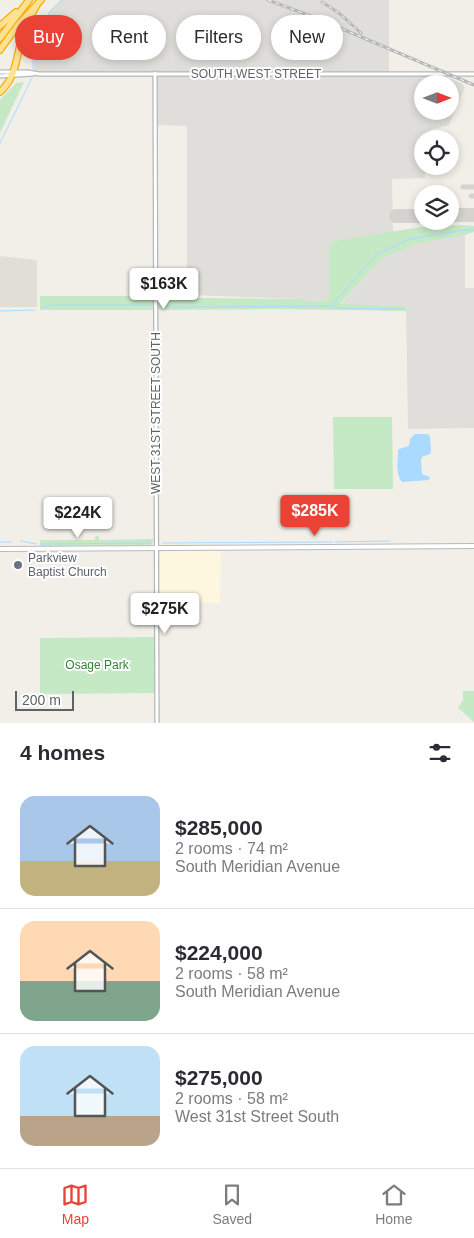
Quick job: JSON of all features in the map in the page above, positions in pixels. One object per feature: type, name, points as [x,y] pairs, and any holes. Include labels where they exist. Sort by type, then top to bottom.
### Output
[{"type":"highway","points":[[0,26],[29,0]]},
{"type":"highway","points":[[0,38],[29,0]]},
{"type":"highway","points":[[0,50],[18,25],[40,2]]},
{"type":"highway","points":[[0,92],[13,74],[23,33],[40,2]]},
{"type":"main road","points":[[0,549],[474,546]]},
{"type":"street","name":"WEST 31ST STREET SOUTH","points":[[155,73],[157,723]]},
{"type":"street","name":"SOUTH WEST STREET","points":[[0,74],[474,74]]},
{"type":"shaded area","points":[[61,0],[389,0],[389,73],[442,75],[414,75],[414,120],[451,120],[449,125],[430,130],[414,130],[414,175],[425,175],[425,178],[392,179],[393,232],[333,241],[329,244],[329,299],[308,301],[299,299],[191,295],[187,299],[187,126],[157,125],[155,74],[34,74],[34,60],[82,60],[82,15],[48,15]]},
{"type":"shaded area","points":[[459,82],[463,84],[465,88],[459,102]]},
{"type":"shaded area","points":[[465,235],[465,288],[474,288],[474,428],[408,429],[406,306],[340,305],[381,259],[415,244]]},
{"type":"shaded area","points":[[0,256],[37,260],[37,307],[0,307]]},
{"type":"shaded area","points":[[219,549],[221,551],[220,603],[159,604],[160,552],[165,550]]},
{"type":"green space","points":[[24,82],[0,133],[0,100],[16,83]]},
{"type":"green space","points":[[459,225],[474,226],[474,232],[415,244],[381,259],[340,304],[406,306],[406,311],[158,309],[158,300],[192,298],[322,301],[329,299],[329,244],[333,241],[414,228],[414,230],[459,230]]},
{"type":"green space","points":[[152,285],[153,310],[40,309],[40,296],[151,296]]},
{"type":"green space","points":[[333,417],[392,417],[393,489],[334,489]]},
{"type":"green space","points":[[99,535],[99,540],[153,539],[153,542],[151,545],[40,545],[40,540],[95,540],[95,537]]},
{"type":"green space","name":"Osage Park","points":[[154,637],[155,693],[40,694],[40,638]]},
{"type":"green space","points":[[463,691],[474,691],[474,722],[458,708],[463,700]]},
{"type":"water","points":[[415,434],[427,434],[430,436],[431,453],[423,456],[421,459],[422,474],[430,477],[429,480],[402,482],[398,471],[398,451],[409,446],[410,439]]},
{"type":"waterway","points":[[33,69],[34,35],[51,10],[62,0]]},
{"type":"waterway","points":[[0,143],[32,78]]},
{"type":"waterway","points":[[332,305],[377,254],[410,239],[474,230]]},
{"type":"waterway","points":[[41,308],[52,305],[151,305]]},
{"type":"waterway","points":[[161,305],[170,307],[331,306],[340,308],[405,309]]},
{"type":"waterway","points":[[0,311],[35,310]]},
{"type":"waterway","points":[[21,541],[36,544]]},
{"type":"waterway","points":[[335,542],[390,541]]},
{"type":"waterway","points":[[0,542],[11,542]]},
{"type":"waterway","points":[[162,543],[332,542]]},
{"type":"waterway","points":[[40,544],[150,543]]},
{"type":"taxiway","points":[[463,187],[474,187]]},
{"type":"runway","points":[[459,215],[474,215]]},
{"type":"runway","points":[[396,216],[414,216]]},
{"type":"railway","points":[[268,0],[319,19],[474,85]]},
{"type":"railway","points":[[322,2],[339,13],[361,33]]},
{"type":"place","name":"Parkview Baptist Church","points":[[18,565]]}]
